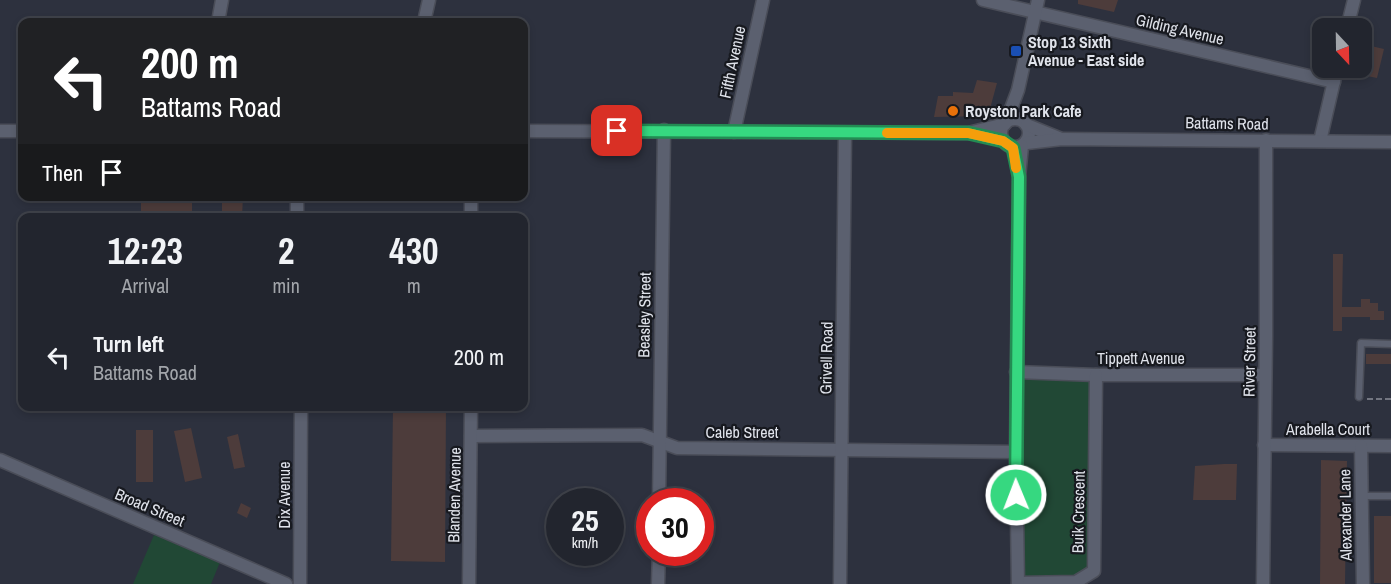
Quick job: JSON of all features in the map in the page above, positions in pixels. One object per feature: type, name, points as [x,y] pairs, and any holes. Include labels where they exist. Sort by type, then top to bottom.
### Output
[{"type":"street","points":[[220,18],[222,0]]},
{"type":"street","points":[[425,18],[429,0]]},
{"type":"street","name":"Fifth Avenue","points":[[734,132],[763,0]]},
{"type":"street","name":"Gilding Avenue","points":[[983,0],[1036,6],[1334,82]]},
{"type":"street","points":[[1350,18],[1354,0]]},
{"type":"street","points":[[1018,584],[1016,372],[1019,177],[1016,145],[1001,133],[1018,90],[1036,6]]},
{"type":"street","points":[[1320,141],[1335,78]]},
{"type":"street","points":[[1016,145],[1030,133],[1019,111],[1018,90]]},
{"type":"street","points":[[1005,123],[1017,119],[1025,123]]},
{"type":"street","name":"Battams Road","points":[[968,133],[1005,123]]},
{"type":"street","name":"Battams Road","points":[[1025,123],[1062,139]]},
{"type":"street","name":"Beasley Street","points":[[659,488],[664,130]]},
{"type":"street","points":[[0,131],[18,131]]},
{"type":"street","name":"Battams Road","points":[[528,131],[968,133],[1016,145],[1062,139],[1391,142]]},
{"type":"street","name":"Grivell Road","points":[[840,584],[845,133]]},
{"type":"street","name":"River Street","points":[[1263,584],[1266,140]]},
{"type":"street","name":"Tippett Avenue","points":[[1016,372],[1096,375],[1265,375]]},
{"type":"street","name":"Buik Crescent","points":[[1018,584],[1076,582],[1094,571],[1096,375]]},
{"type":"street","name":"Dix Avenue","points":[[300,584],[301,411]]},
{"type":"street","name":"Blanden Avenue","points":[[469,584],[471,411]]},
{"type":"street","name":"Caleb Street","points":[[471,436],[642,435],[677,448],[841,448],[1016,452]]},
{"type":"street","name":"Arabella Court","points":[[1264,445],[1391,446]]},
{"type":"street","name":"Alexander Lane","points":[[1361,446],[1363,584]]},
{"type":"street","name":"Broad Street","points":[[0,460],[286,584]]},
{"type":"street","points":[[658,566],[658,584]]},
{"type":"lane","points":[[1362,398],[1361,343],[1391,344]]},
{"type":"lane","points":[[1360,496],[1391,496]]},
{"type":"path","points":[[1362,398],[1391,399]]},
{"type":"green space","points":[[1016,372],[1096,375],[1094,571],[1086,578],[1018,583]]},
{"type":"green space","points":[[154,535],[220,562],[211,584],[133,584]]},
{"type":"building","points":[[1078,0],[1118,0],[1114,12],[1078,4]]},
{"type":"building","points":[[1372,46],[1384,49],[1377,78],[1372,77]]},
{"type":"building","points":[[977,80],[997,83],[988,116],[934,117],[938,96],[953,96],[953,92],[973,93]]},
{"type":"building","points":[[141,201],[192,201],[192,213],[141,213]]},
{"type":"building","points":[[222,201],[243,201],[242,213],[222,213]]},
{"type":"building","points":[[1333,254],[1343,254],[1342,307],[1361,307],[1361,299],[1370,299],[1370,303],[1378,303],[1378,311],[1384,311],[1384,320],[1370,320],[1370,317],[1342,317],[1342,331],[1333,331]]},
{"type":"building","points":[[1366,354],[1391,354],[1391,364],[1366,364]]},
{"type":"building","points":[[393,411],[446,411],[445,562],[391,561]]},
{"type":"building","points":[[191,428],[202,478],[185,482],[174,431]]},
{"type":"building","points":[[136,430],[153,430],[153,482],[136,482]]},
{"type":"building","points":[[238,434],[245,467],[234,469],[227,437]]},
{"type":"building","points":[[1321,460],[1347,461],[1345,584],[1320,584]]},
{"type":"building","points":[[1237,464],[1236,500],[1193,500],[1195,466]]},
{"type":"building","points":[[241,503],[251,508],[247,518],[237,513]]},
{"type":"building","points":[[1374,516],[1391,516],[1391,583],[1374,583]]},
{"type":"slow traffic","points":[[887,133],[968,133],[1003,141],[1013,148],[1016,168]]},
{"type":"place","name":"Stop 13 Sixth Avenue - East side","points":[[1016,51]]},
{"type":"place","name":"Royston Park Cafe","points":[[953,111]]},
{"type":"route","points":[[617,131],[968,133],[1003,141],[1013,148],[1019,177],[1016,495]]}]
